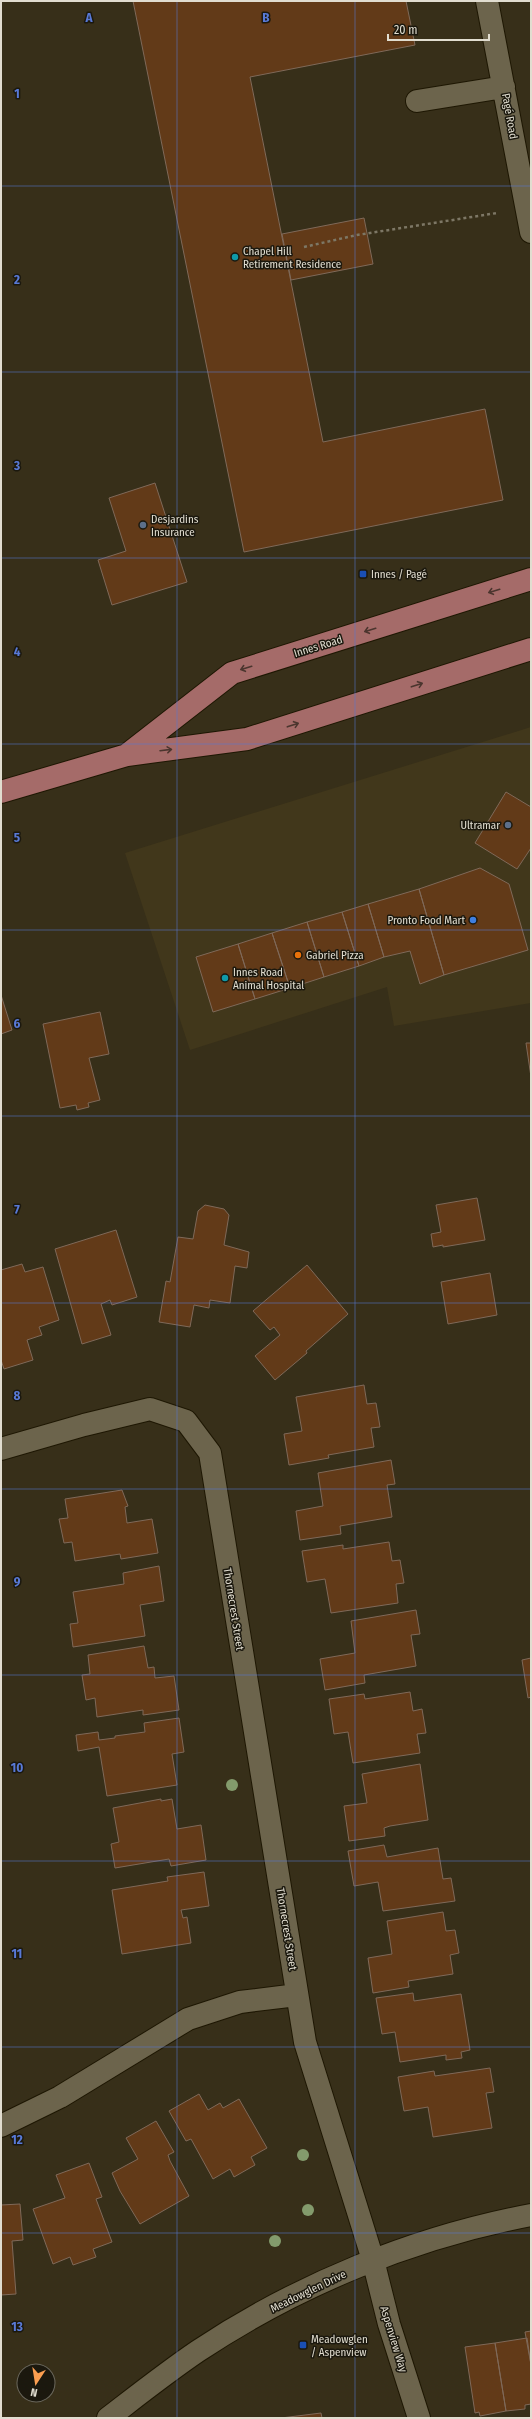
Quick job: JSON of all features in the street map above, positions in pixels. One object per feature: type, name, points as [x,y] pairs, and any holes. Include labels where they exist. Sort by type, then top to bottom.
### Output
[{"type":"main road","name":"Innes Road","points":[[127,755],[232,673],[531,579]]},
{"type":"main road","name":"Innes Road","points":[[1,792],[127,755],[248,739],[531,649]]},
{"type":"street","name":"Pagé Road","points":[[487,1],[531,232]]},
{"type":"street","points":[[417,102],[504,87]]},
{"type":"street","name":"Thornecrest Street","points":[[1,1449],[84,1424],[150,1409],[186,1421],[210,1453],[298,1995],[304,2042],[372,2260]]},
{"type":"street","points":[[1,2126],[60,2097],[188,2019],[240,2002],[298,1995]]},
{"type":"street","name":"Meadowglen Drive","points":[[108,2418],[198,2351],[248,2321],[372,2260],[423,2243],[531,2215]]},
{"type":"street","name":"Aspenview Way","points":[[372,2260],[386,2316],[419,2418]]},
{"type":"path","points":[[304,247],[357,235],[500,213]]},
{"type":"shaded area","points":[[531,727],[531,1003],[394,1026],[387,987],[190,1050],[125,853]]},
{"type":"building","name":"Chapel Hill Retirement Residence","points":[[133,1],[406,1],[415,45],[250,77],[323,442],[485,409],[503,500],[244,552]]},
{"type":"building","points":[[364,218],[373,264],[291,280],[282,234]]},
{"type":"building","name":"Desjardins Insurance","points":[[155,483],[187,582],[112,605],[98,560],[126,551],[109,498]]},
{"type":"building","name":"Ultramar","points":[[506,792],[531,807],[531,848],[517,869],[475,843]]},
{"type":"building","name":"Pronto Food Mart","points":[[480,868],[509,884],[528,950],[444,975],[419,889]]},
{"type":"building","points":[[419,889],[444,975],[420,984],[410,951],[384,957],[368,904]]},
{"type":"building","points":[[368,904],[384,957],[359,966],[342,912]]},
{"type":"building","points":[[342,912],[359,966],[324,977],[307,922]]},
{"type":"building","name":"Gabriel Pizza","points":[[307,922],[324,977],[290,988],[272,933]]},
{"type":"building","points":[[272,933],[290,988],[255,999],[238,944]]},
{"type":"building","name":"Innes Road Animal Hospital","points":[[238,944],[255,999],[213,1012],[196,957]]},
{"type":"building","points":[[1,995],[12,1030],[1,1034]]},
{"type":"building","points":[[100,1012],[109,1054],[89,1058],[100,1100],[88,1103],[89,1107],[77,1110],[76,1105],[60,1108],[43,1024]]},
{"type":"building","points":[[526,1043],[531,1043],[531,1077]]},
{"type":"building","points":[[477,1198],[485,1240],[443,1247],[443,1245],[433,1247],[431,1234],[441,1232],[436,1205]]},
{"type":"building","points":[[205,1205],[224,1209],[229,1215],[224,1245],[249,1252],[247,1268],[235,1266],[230,1303],[210,1300],[209,1308],[194,1305],[190,1327],[159,1322],[166,1281],[170,1282],[178,1237],[193,1239],[198,1211]]},
{"type":"building","points":[[116,1230],[137,1297],[112,1305],[110,1300],[101,1304],[111,1335],[82,1344],[55,1249]]},
{"type":"building","points":[[22,1264],[25,1272],[43,1267],[59,1320],[39,1327],[42,1335],[27,1340],[33,1360],[4,1369],[1,1360],[1,1270]]},
{"type":"building","points":[[307,1265],[348,1314],[306,1351],[307,1353],[275,1380],[255,1356],[280,1335],[274,1327],[270,1330],[253,1311]]},
{"type":"building","points":[[490,1273],[497,1315],[448,1324],[441,1282]]},
{"type":"building","points":[[364,1385],[367,1404],[376,1403],[380,1427],[371,1428],[374,1447],[328,1455],[329,1458],[289,1465],[284,1434],[302,1431],[296,1397]]},
{"type":"building","points":[[391,1460],[395,1484],[387,1485],[392,1517],[340,1526],[341,1534],[300,1540],[296,1511],[323,1506],[318,1473]]},
{"type":"building","points":[[122,1490],[128,1506],[125,1507],[127,1523],[152,1519],[158,1553],[121,1559],[120,1554],[75,1561],[72,1542],[64,1543],[59,1519],[68,1518],[65,1499]]},
{"type":"building","points":[[389,1542],[392,1561],[400,1560],[404,1583],[396,1584],[398,1603],[331,1613],[325,1579],[307,1582],[302,1551],[343,1545],[343,1549]]},
{"type":"building","points":[[159,1566],[164,1601],[140,1605],[145,1636],[73,1647],[70,1624],[78,1623],[73,1592],[124,1584],[123,1573]]},
{"type":"building","points":[[416,1610],[420,1634],[411,1635],[416,1666],[364,1675],[365,1683],[325,1690],[320,1659],[355,1653],[351,1621]]},
{"type":"building","points":[[144,1646],[148,1668],[154,1667],[155,1678],[174,1676],[179,1710],[143,1715],[143,1710],[97,1717],[95,1698],[86,1700],[82,1675],[90,1674],[88,1655]]},
{"type":"building","points":[[531,1658],[531,1697],[528,1698],[522,1660]]},
{"type":"building","points":[[410,1692],[413,1711],[422,1709],[426,1733],[417,1734],[420,1753],[353,1763],[348,1732],[334,1734],[329,1699],[364,1694],[365,1699]]},
{"type":"building","points":[[179,1718],[184,1752],[172,1754],[177,1785],[107,1796],[99,1747],[78,1751],[76,1735],[98,1732],[99,1740],[115,1738],[115,1736],[145,1732],[144,1723]]},
{"type":"building","points":[[420,1764],[428,1820],[384,1828],[385,1836],[349,1841],[344,1806],[367,1803],[362,1774]]},
{"type":"building","points":[[161,1799],[161,1801],[172,1799],[177,1829],[201,1825],[206,1860],[171,1866],[169,1859],[115,1868],[111,1844],[119,1842],[113,1808]]},
{"type":"building","points":[[384,1845],[387,1857],[438,1848],[443,1879],[451,1878],[455,1901],[383,1911],[378,1882],[354,1886],[348,1851]]},
{"type":"building","points":[[204,1872],[209,1906],[181,1910],[183,1918],[187,1917],[191,1943],[122,1954],[112,1890],[168,1881],[167,1877]]},
{"type":"building","points":[[443,1912],[446,1931],[455,1930],[459,1953],[450,1955],[453,1974],[408,1981],[409,1987],[373,1993],[368,1958],[392,1954],[387,1921]]},
{"type":"building","points":[[413,1993],[414,2001],[461,1994],[470,2050],[461,2052],[462,2058],[446,2060],[446,2055],[400,2062],[395,2032],[382,2034],[376,1998]]},
{"type":"building","points":[[490,2068],[494,2092],[486,2093],[492,2128],[433,2137],[428,2107],[404,2111],[398,2077],[434,2071],[435,2076]]},
{"type":"building","points":[[199,2094],[208,2110],[220,2103],[223,2108],[239,2099],[267,2148],[251,2157],[255,2165],[234,2177],[230,2169],[213,2179],[191,2139],[186,2141],[169,2111]]},
{"type":"building","points":[[156,2121],[174,2152],[168,2155],[170,2161],[189,2196],[140,2224],[120,2191],[112,2173],[138,2159],[126,2138]]},
{"type":"building","points":[[89,2163],[102,2197],[96,2199],[112,2242],[93,2249],[96,2257],[73,2265],[70,2257],[53,2264],[33,2209],[65,2198],[56,2175]]},
{"type":"building","points":[[20,2204],[23,2240],[12,2241],[16,2294],[1,2295],[1,2205]]},
{"type":"building","points":[[531,2331],[531,2365],[525,2332]]},
{"type":"building","points":[[527,2338],[531,2365],[531,2404],[525,2405],[525,2409],[506,2411],[495,2343]]},
{"type":"building","points":[[495,2343],[506,2411],[480,2416],[479,2412],[475,2413],[465,2347]]},
{"type":"building","points":[[321,2413],[322,2418],[281,2418]]},
{"type":"place","name":"Chapel Hill Retirement Residence","points":[[235,257]]},
{"type":"place","name":"Desjardins Insurance","points":[[143,525]]},
{"type":"place","name":"Innes / Pagé","points":[[363,574]]},
{"type":"place","name":"Ultramar","points":[[508,825]]},
{"type":"place","name":"Pronto Food Mart","points":[[473,920]]},
{"type":"place","name":"Gabriel Pizza","points":[[298,955]]},
{"type":"place","name":"Innes Road Animal Hospital","points":[[225,978]]},
{"type":"place","name":"Meadowglen / Aspenview","points":[[303,2345]]}]
